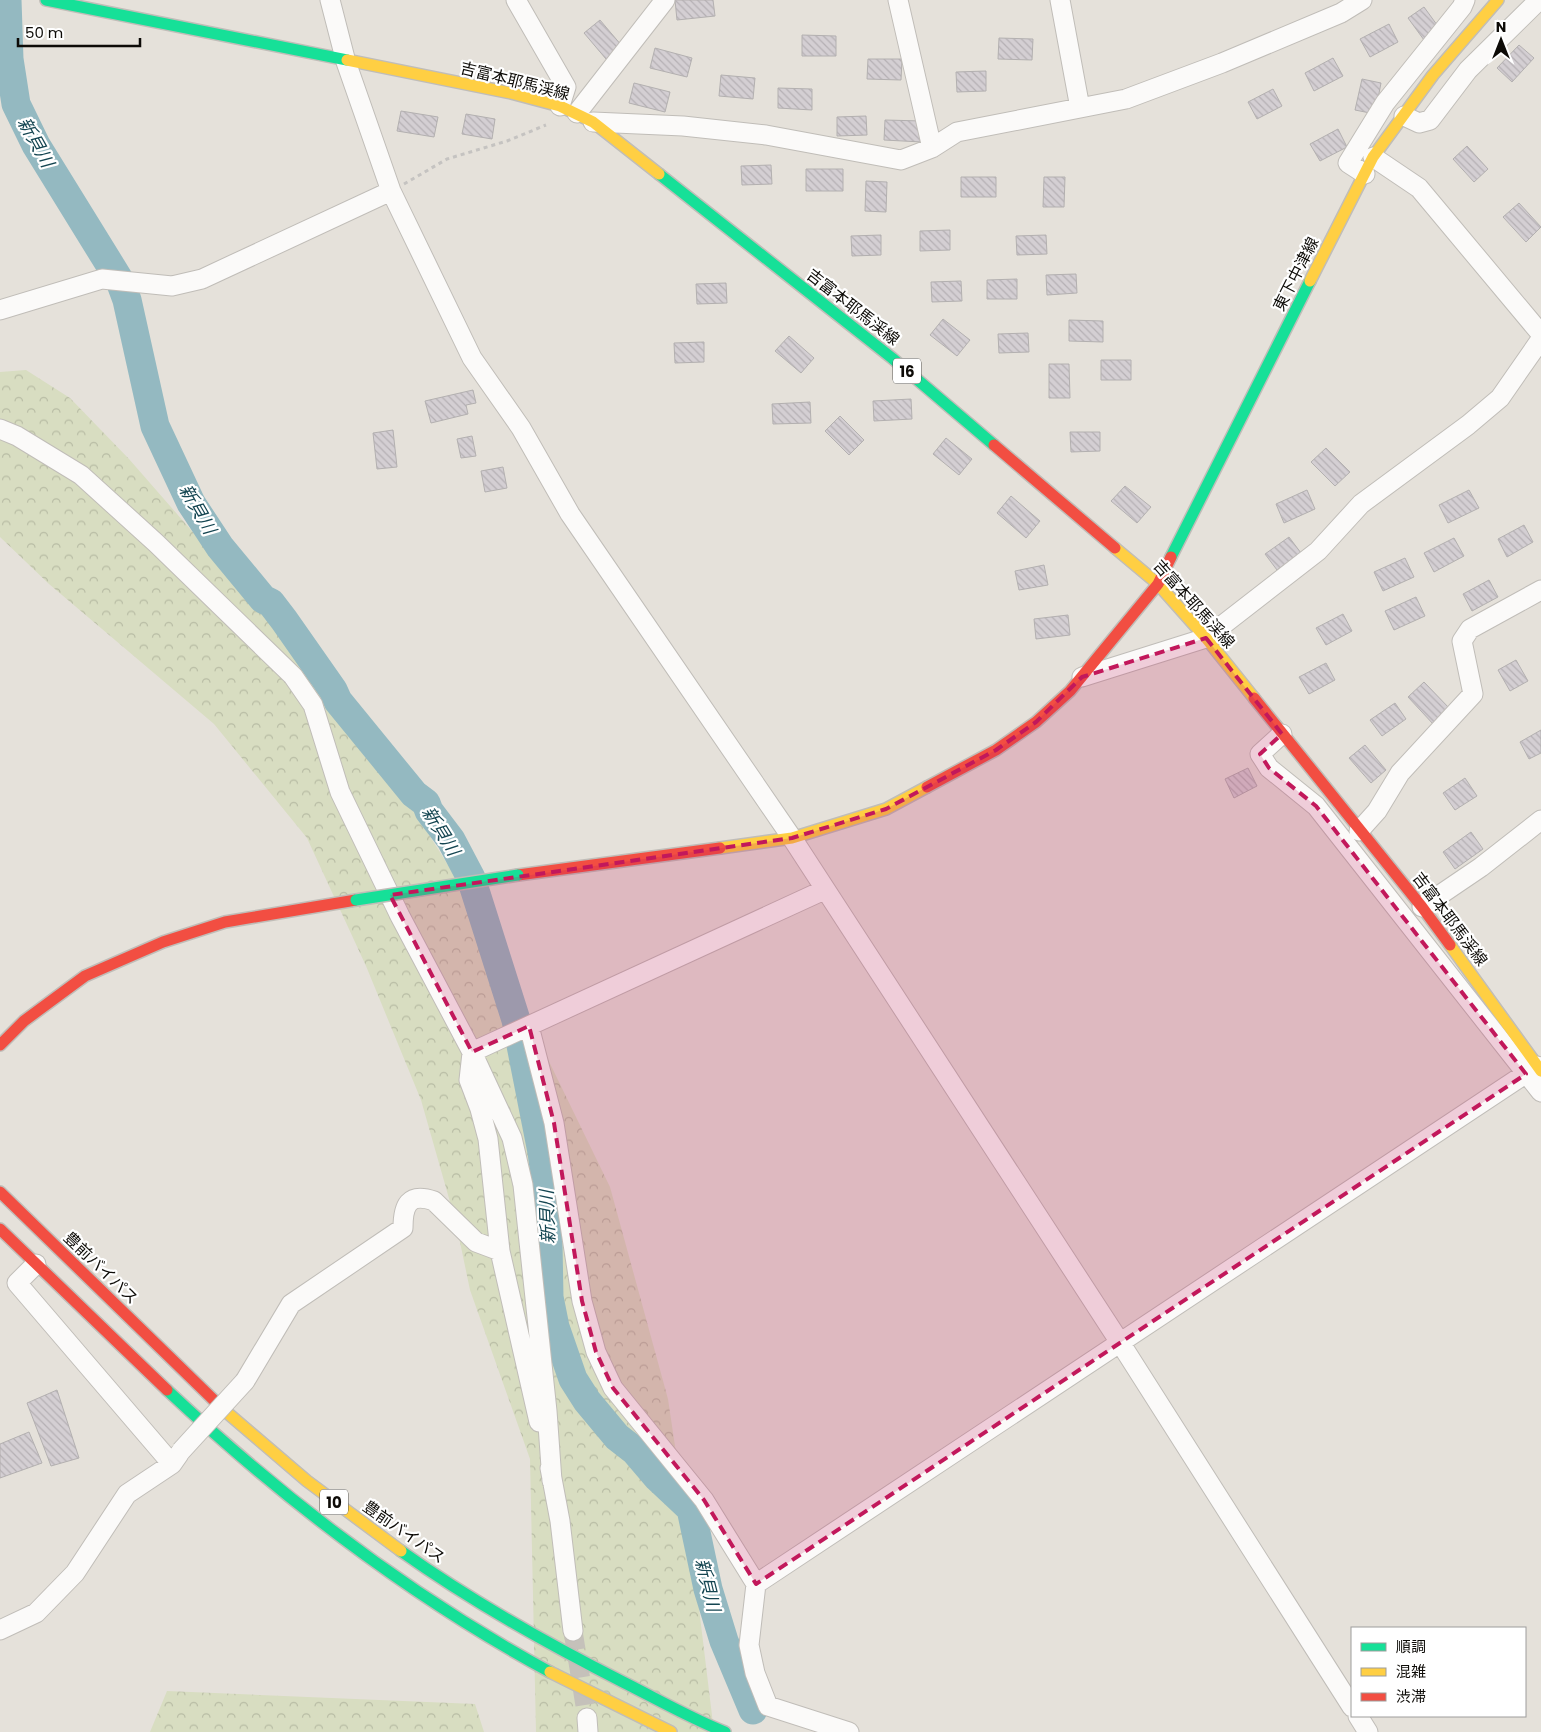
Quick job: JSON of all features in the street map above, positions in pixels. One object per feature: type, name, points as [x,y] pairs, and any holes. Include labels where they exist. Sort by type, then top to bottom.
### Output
[{"type":"main road","name":"吉富本耶馬渓線","points":[[46,0],[346,62],[511,93],[577,113],[892,358],[1158,584],[1206,638],[1282,734],[1323,800],[1359,831],[1422,907],[1535,1062]]},
{"type":"main road","name":"東下中津線","points":[[0,1046],[24,1021],[85,976],[163,942],[225,922],[518,875],[792,838],[886,809],[996,750],[1036,722],[1082,677],[1158,584],[1369,166],[1433,75],[1498,0]]},
{"type":"main road","name":"豊前バイパス","points":[[0,1192],[257,1438],[307,1481],[386,1541],[474,1600],[563,1654],[725,1732]]},
{"type":"main road","name":"10","points":[[0,1229],[188,1410],[296,1503],[373,1561],[461,1620],[552,1673],[670,1732]]},
{"type":"street","points":[[330,0],[346,62],[391,191],[472,358],[521,428],[570,514],[792,838],[824,890],[1121,1344],[1351,1705]]},
{"type":"street","points":[[516,0],[566,87],[577,113]]},
{"type":"street","points":[[577,113],[655,11],[666,0]]},
{"type":"street","points":[[898,0],[932,148]]},
{"type":"street","points":[[1060,0],[1080,108]]},
{"type":"street","points":[[577,113],[766,135],[901,160],[932,148],[957,132],[1126,99],[1222,63],[1341,13],[1362,0]]},
{"type":"street","points":[[1465,0],[1462,7],[1385,102],[1348,163],[1369,166],[1419,188],[1541,334]]},
{"type":"street","points":[[1404,116],[1419,123],[1430,120],[1468,70],[1539,2]]},
{"type":"street","points":[[0,310],[102,279],[138,281],[172,286],[202,279],[391,191]]},
{"type":"street","points":[[1082,677],[1206,638],[1318,551],[1361,504],[1468,425],[1500,398],[1541,339]]},
{"type":"street","points":[[0,429],[17,436],[81,475],[156,543],[293,676],[313,705],[344,801],[400,916],[472,1052],[512,1138],[523,1184],[547,1411],[552,1480]]},
{"type":"street","points":[[1359,831],[1377,811],[1400,773],[1472,694],[1462,641],[1470,629],[1541,590]]},
{"type":"street","points":[[1282,734],[1260,754],[1269,768],[1323,800],[1535,1062],[1541,1092]]},
{"type":"street","points":[[1422,907],[1481,867],[1541,820]]},
{"type":"street","points":[[472,1052],[824,890]]},
{"type":"street","points":[[529,1026],[554,1123],[582,1301],[596,1352],[614,1388],[704,1500],[756,1584],[749,1645],[756,1673],[768,1706],[849,1732]]},
{"type":"street","points":[[472,1052],[469,1080],[480,1109],[488,1139],[500,1251],[560,1521],[573,1631]]},
{"type":"street","points":[[756,1584],[1121,1344],[1535,1062]]},
{"type":"street","points":[[0,1630],[36,1612],[74,1573],[127,1494],[177,1458],[245,1380],[291,1304],[403,1228],[403,1211],[407,1204],[414,1199],[424,1198],[434,1201],[476,1242],[500,1251]]},
{"type":"street","points":[[36,1264],[17,1283],[177,1458]]},
{"type":"street","points":[[1359,1717],[1368,1732]]},
{"type":"path","points":[[391,191],[447,159],[507,141],[551,123]]},
{"type":"highlighted area","points":[[1206,638],[1282,734],[1260,754],[1269,768],[1316,806],[1526,1074],[756,1584],[704,1500],[613,1388],[596,1352],[582,1301],[554,1123],[529,1026],[472,1052],[390,895],[792,838],[886,809],[996,750],[1036,722],[1082,677]]},
{"type":"green space","points":[[26,370],[70,398],[129,459],[357,720],[473,905],[610,1187],[668,1399],[698,1600],[714,1732],[536,1732],[530,1459],[470,1290],[456,1223],[421,1100],[366,966],[307,838],[214,724],[49,584],[0,537],[0,372]]},
{"type":"green space","points":[[167,1691],[475,1704],[484,1732],[150,1732]]},
{"type":"building","points":[[675,0],[713,0],[715,16],[677,20]]},
{"type":"building","points":[[1424,7],[1440,29],[1424,40],[1408,18]]},
{"type":"building","points":[[600,20],[622,46],[606,59],[584,33]]},
{"type":"building","points":[[1389,24],[1398,42],[1370,57],[1360,39]]},
{"type":"building","points":[[802,35],[836,36],[836,56],[802,56]]},
{"type":"building","points":[[999,38],[1033,39],[1032,60],[998,59]]},
{"type":"building","points":[[1519,45],[1534,58],[1512,82],[1497,68]]},
{"type":"building","points":[[655,48],[692,58],[687,77],[650,68]]},
{"type":"building","points":[[1333,58],[1343,76],[1314,91],[1305,73]]},
{"type":"building","points":[[868,59],[902,59],[901,80],[867,79]]},
{"type":"building","points":[[986,71],[986,91],[957,92],[956,72]]},
{"type":"building","points":[[721,75],[755,78],[753,99],[719,96]]},
{"type":"building","points":[[1362,79],[1381,83],[1375,114],[1355,110]]},
{"type":"building","points":[[634,83],[670,92],[665,112],[629,103]]},
{"type":"building","points":[[778,88],[812,89],[812,110],[778,108]]},
{"type":"building","points":[[1273,89],[1282,106],[1257,119],[1248,102]]},
{"type":"building","points":[[401,111],[438,117],[434,137],[397,131]]},
{"type":"building","points":[[466,114],[495,119],[492,139],[462,134]]},
{"type":"building","points":[[866,116],[867,135],[837,136],[837,117]]},
{"type":"building","points":[[885,120],[922,121],[922,142],[884,140]]},
{"type":"building","points":[[1338,129],[1347,147],[1320,161],[1310,144]]},
{"type":"building","points":[[1467,146],[1488,169],[1474,182],[1453,159]]},
{"type":"building","points":[[771,165],[772,184],[742,185],[741,166]]},
{"type":"building","points":[[806,169],[843,169],[843,191],[806,191]]},
{"type":"building","points":[[961,177],[996,177],[996,197],[961,197]]},
{"type":"building","points":[[1044,177],[1065,177],[1064,207],[1043,207]]},
{"type":"building","points":[[866,181],[887,182],[886,212],[865,211]]},
{"type":"building","points":[[1519,203],[1541,227],[1526,242],[1503,217]]},
{"type":"building","points":[[950,230],[950,250],[920,251],[920,231]]},
{"type":"building","points":[[881,235],[881,255],[852,256],[851,236]]},
{"type":"building","points":[[1046,235],[1047,254],[1017,255],[1016,236]]},
{"type":"building","points":[[1076,274],[1077,293],[1047,295],[1046,275]]},
{"type":"building","points":[[1017,279],[1017,299],[987,299],[987,280]]},
{"type":"building","points":[[961,281],[962,301],[932,302],[931,282]]},
{"type":"building","points":[[726,283],[727,303],[697,304],[696,284]]},
{"type":"building","points":[[943,319],[970,340],[957,356],[930,335]]},
{"type":"building","points":[[1069,320],[1103,321],[1103,342],[1069,341]]},
{"type":"building","points":[[1028,333],[1029,352],[999,353],[998,334]]},
{"type":"building","points":[[789,336],[814,358],[801,373],[775,351]]},
{"type":"building","points":[[704,342],[704,362],[675,363],[674,343]]},
{"type":"building","points":[[1101,360],[1131,360],[1131,380],[1101,380]]},
{"type":"building","points":[[1049,364],[1069,364],[1070,398],[1049,398]]},
{"type":"building","points":[[473,390],[476,403],[466,405],[468,414],[431,423],[425,401]]},
{"type":"building","points":[[911,399],[912,419],[874,421],[873,401]]},
{"type":"building","points":[[810,402],[811,423],[773,424],[772,404]]},
{"type":"building","points":[[840,416],[864,440],[849,455],[825,431]]},
{"type":"building","points":[[393,430],[397,467],[377,469],[373,433]]},
{"type":"building","points":[[1070,432],[1100,432],[1100,451],[1071,452]]},
{"type":"building","points":[[472,436],[476,456],[461,458],[457,439]]},
{"type":"building","points":[[946,438],[972,459],[959,475],[933,454]]},
{"type":"building","points":[[1326,448],[1350,472],[1335,486],[1311,462]]},
{"type":"building","points":[[503,467],[507,488],[485,492],[481,471]]},
{"type":"building","points":[[1125,486],[1151,507],[1137,523],[1111,501]]},
{"type":"building","points":[[1307,490],[1315,509],[1284,523],[1276,504]]},
{"type":"building","points":[[1469,490],[1479,508],[1448,523],[1439,505]]},
{"type":"building","points":[[1011,496],[1040,521],[1026,538],[997,513]]},
{"type":"building","points":[[1524,525],[1533,542],[1507,557],[1498,539]]},
{"type":"building","points":[[1289,537],[1301,553],[1277,570],[1265,554]]},
{"type":"building","points":[[1454,538],[1464,556],[1434,572],[1424,553]]},
{"type":"building","points":[[1405,558],[1414,577],[1383,591],[1374,572]]},
{"type":"building","points":[[1044,565],[1048,585],[1019,590],[1015,571]]},
{"type":"building","points":[[1489,580],[1498,597],[1472,611],[1463,594]]},
{"type":"building","points":[[1416,597],[1425,616],[1394,630],[1385,611]]},
{"type":"building","points":[[1343,614],[1352,631],[1326,645],[1316,628]]},
{"type":"building","points":[[1068,615],[1070,635],[1036,639],[1034,619]]},
{"type":"building","points":[[1516,660],[1528,681],[1510,691],[1498,670]]},
{"type":"building","points":[[1326,663],[1335,680],[1309,694],[1299,677]]},
{"type":"building","points":[[1424,682],[1451,710],[1434,725],[1408,697]]},
{"type":"building","points":[[1395,703],[1406,719],[1382,736],[1370,720]]},
{"type":"building","points":[[1541,730],[1541,753],[1529,759],[1520,742]]},
{"type":"building","points":[[1365,745],[1386,770],[1371,783],[1349,758]]},
{"type":"building","points":[[1248,768],[1257,786],[1234,798],[1225,779]]},
{"type":"building","points":[[1465,778],[1477,796],[1455,810],[1443,793]]},
{"type":"building","points":[[1471,832],[1483,849],[1455,869],[1443,852]]},
{"type":"building","points":[[57,1390],[79,1458],[51,1466],[27,1403]]},
{"type":"building","points":[[29,1432],[42,1463],[0,1478],[0,1444]]},
{"type":"waterway","name":"新貝川","points":[[7,0],[9,59],[16,104],[36,145],[120,281],[127,300],[155,426],[191,503],[220,547],[263,599],[271,603],[284,620],[333,690],[338,701],[414,794],[426,803],[429,811],[451,840],[471,878],[516,1020],[542,1152],[547,1191],[549,1297],[555,1327],[573,1379],[587,1401],[617,1437],[635,1451],[658,1478],[691,1509],[708,1589],[724,1641],[753,1710]]},
{"type":"tunnel","points":[[573,1631],[587,1718]]},
{"type":"traffic: fast","points":[[46,0],[347,60]]},
{"type":"traffic: fast","points":[[659,174],[892,358],[994,445]]},
{"type":"traffic: fast","points":[[1171,557],[1310,281]]},
{"type":"traffic: fast","points":[[356,900],[518,875]]},
{"type":"traffic: fast","points":[[167,1390],[256,1469],[350,1543],[447,1611],[498,1643],[550,1672]]},
{"type":"traffic: fast","points":[[401,1551],[454,1587],[537,1637],[699,1721],[725,1732]]},
{"type":"traffic: slow","points":[[1310,281],[1373,157],[1433,75],[1498,0]]},
{"type":"traffic: slow","points":[[347,60],[511,93],[560,106],[593,122],[659,174]]},
{"type":"traffic: slow","points":[[1115,548],[1158,584],[1206,638],[1254,698]]},
{"type":"traffic: slow","points":[[720,848],[792,838],[886,809],[927,787]]},
{"type":"traffic: slow","points":[[1450,945],[1541,1071]]},
{"type":"traffic: slow","points":[[224,1410],[307,1481],[401,1551]]},
{"type":"traffic: slow","points":[[550,1672],[671,1732]]},
{"type":"traffic: jam","points":[[994,445],[1115,548]]},
{"type":"traffic: jam","points":[[927,787],[996,750],[1036,722],[1070,691],[1158,584],[1171,557]]},
{"type":"traffic: jam","points":[[1254,698],[1422,907],[1450,945]]},
{"type":"traffic: jam","points":[[518,875],[720,848]]},
{"type":"traffic: jam","points":[[0,1045],[24,1021],[85,976],[163,942],[225,922],[356,900]]},
{"type":"traffic: jam","points":[[0,1192],[224,1410]]},
{"type":"traffic: jam","points":[[0,1229],[167,1390]]}]
